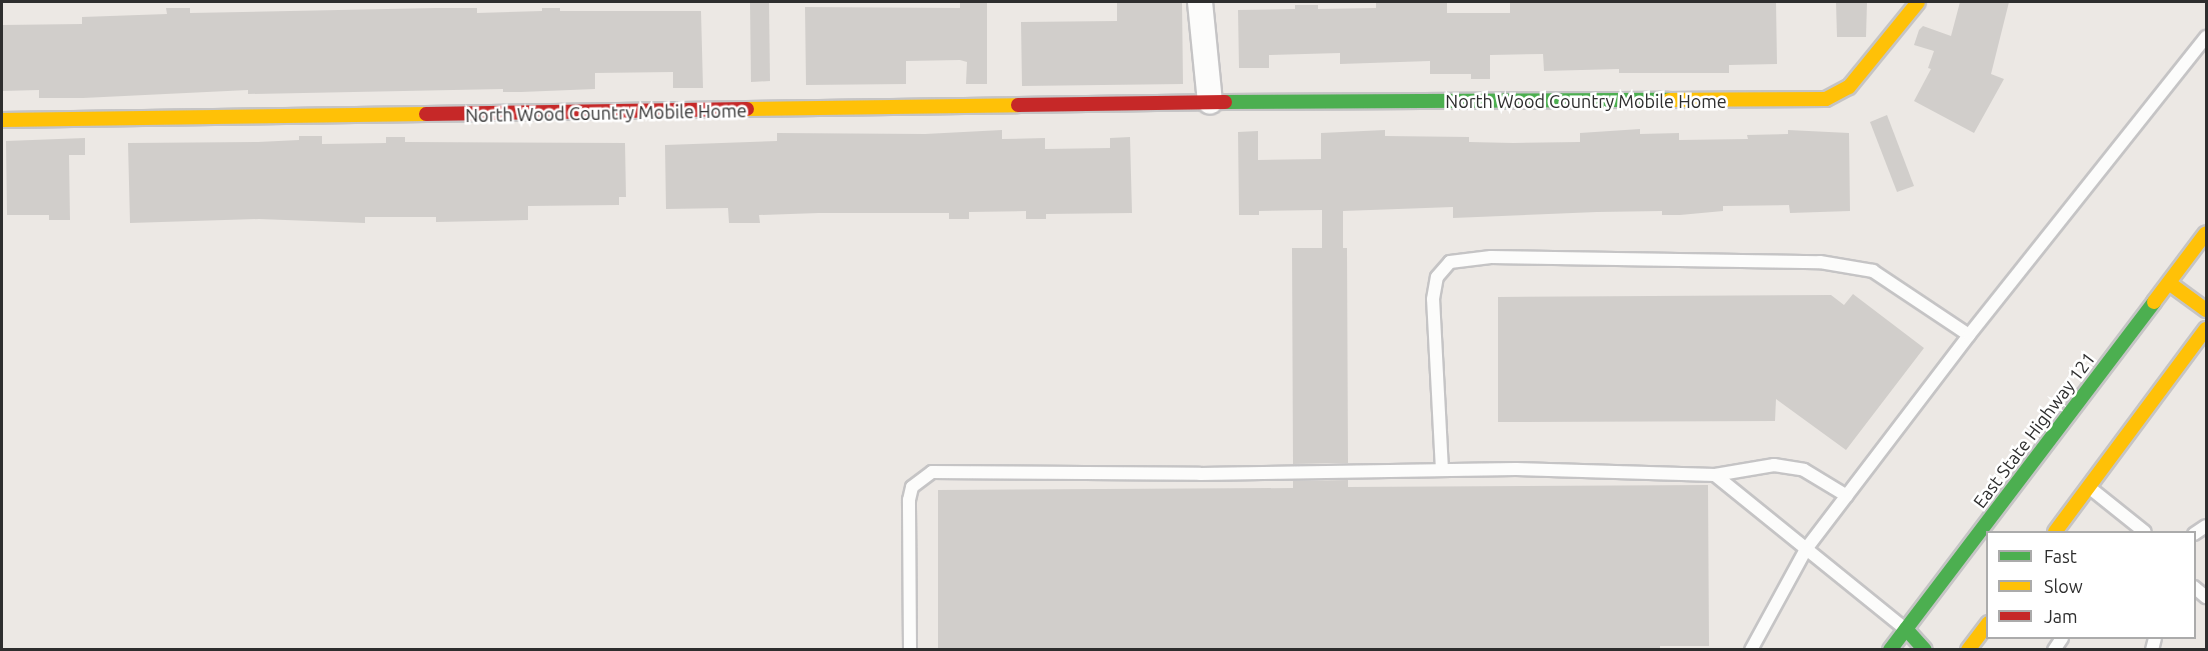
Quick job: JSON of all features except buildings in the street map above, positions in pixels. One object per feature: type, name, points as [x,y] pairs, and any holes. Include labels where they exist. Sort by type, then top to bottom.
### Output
[{"type":"street","points":[[1200,2],[1210,102]]},
{"type":"street","name":"North Wood Country Mobile Home","points":[[2,120],[1210,102],[1826,99],[1849,87],[1918,2]]},
{"type":"street","name":"East State Highway 121","points":[[1890,650],[2206,233]]},
{"type":"street","points":[[2169,283],[2206,310]]},
{"type":"street","points":[[2056,531],[2206,329]]},
{"type":"street","points":[[1968,650],[1986,626]]},
{"type":"street","points":[[1906,629],[1925,650]]},
{"type":"lane","points":[[1751,650],[1806,549],[1970,335],[2206,37]]},
{"type":"lane","points":[[1442,470],[1433,299],[1437,277],[1450,262],[1491,257],[1820,262],[1873,271],[1970,335]]},
{"type":"lane","points":[[910,650],[909,500],[912,487],[932,472],[1200,474],[1442,470],[1715,475],[1774,465],[1804,470],[1847,496]]},
{"type":"lane","points":[[1715,475],[1906,629]]},
{"type":"lane","points":[[2089,487],[2144,531]]},
{"type":"traffic: fast","points":[[1225,102],[1669,100]]},
{"type":"traffic: fast","points":[[1890,650],[2154,302]]},
{"type":"traffic: fast","points":[[1906,629],[1925,650]]},
{"type":"traffic: slow","points":[[1669,100],[1826,99],[1849,87],[1918,2]]},
{"type":"traffic: slow","points":[[747,109],[1018,105]]},
{"type":"traffic: slow","points":[[2,120],[426,114]]},
{"type":"traffic: slow","points":[[2154,302],[2206,233]]},
{"type":"traffic: slow","points":[[2169,283],[2206,310]]},
{"type":"traffic: slow","points":[[2056,531],[2206,329]]},
{"type":"traffic: slow","points":[[1968,650],[1986,626]]},
{"type":"traffic: jam","points":[[1018,105],[1225,102]]},
{"type":"traffic: jam","points":[[426,114],[747,109]]}]
